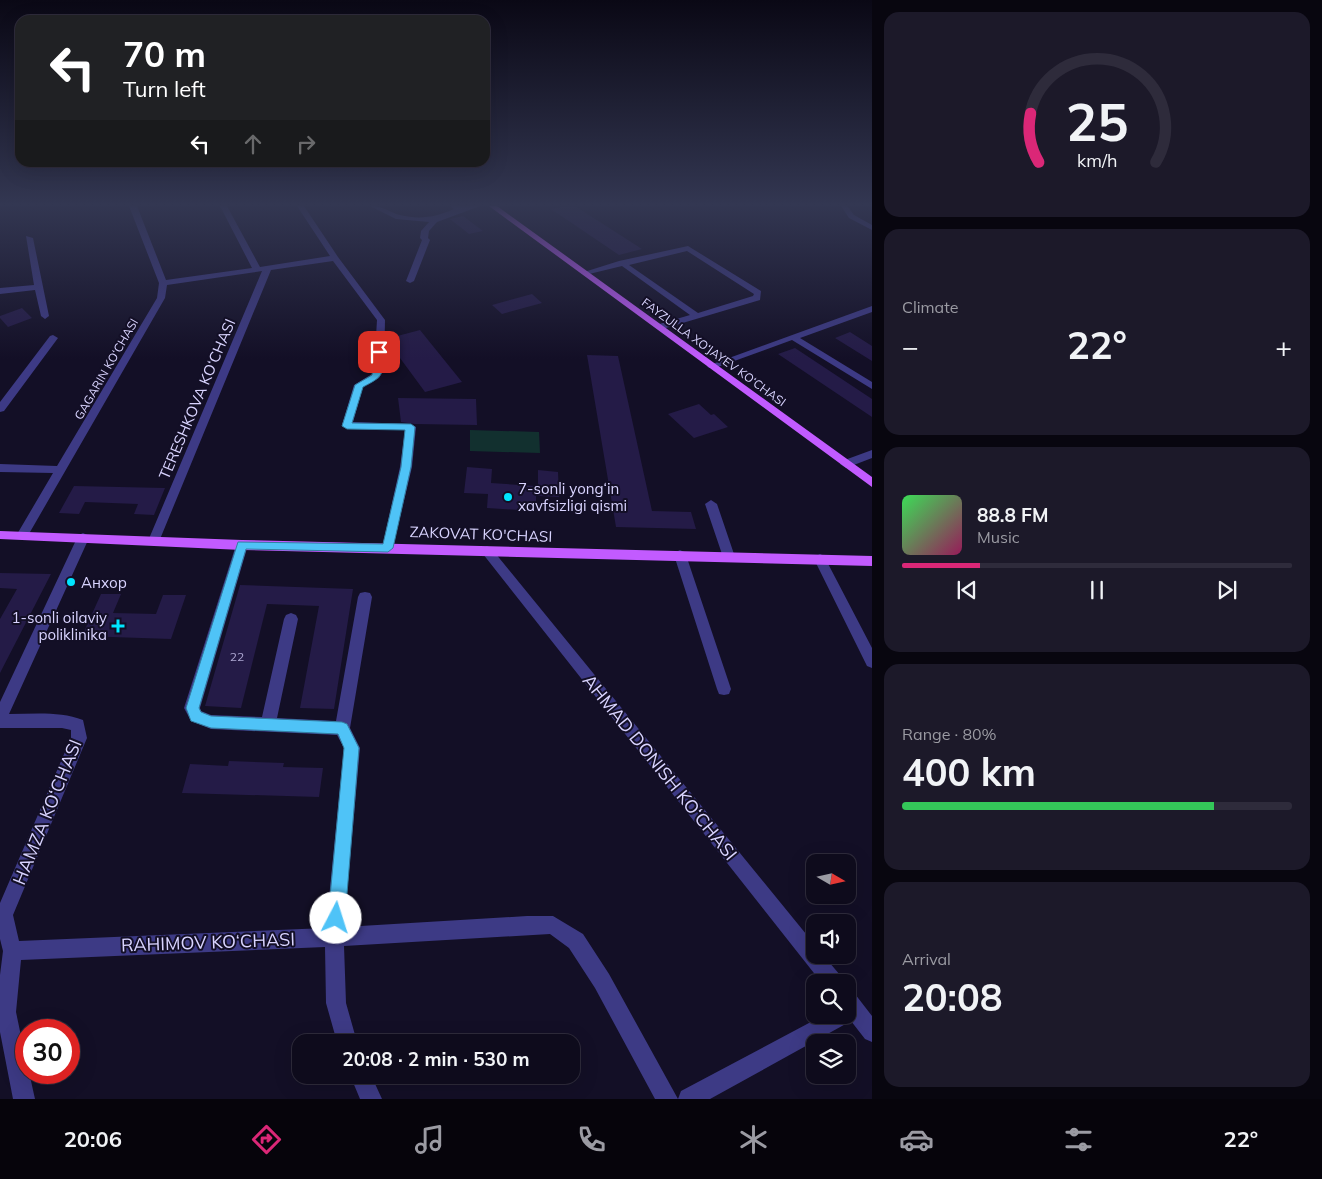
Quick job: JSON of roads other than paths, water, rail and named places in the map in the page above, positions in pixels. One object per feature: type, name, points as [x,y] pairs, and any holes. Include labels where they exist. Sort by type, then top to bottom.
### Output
[{"type":"main road","name":"FAYZULLA XO‘JAYEV KO‘CHASI","points":[[563,257],[872,483]]},
{"type":"main road","name":"ZAKOVAT KO'CHASI","points":[[0,535],[242,545],[872,561]]},
{"type":"street","points":[[33,257],[45,316]]},
{"type":"street","points":[[152,257],[162,283],[335,258],[380,320],[379,369],[376,376],[359,385],[347,426],[411,427],[406,467],[388,548]]},
{"type":"street","points":[[255,257],[262,269]]},
{"type":"street","points":[[410,281],[419,257]]},
{"type":"street","points":[[584,273],[647,257]]},
{"type":"street","points":[[659,327],[757,298],[758,293],[756,289],[703,257]]},
{"type":"street","points":[[622,263],[697,316]]},
{"type":"street","name":"TERESHKOVA KO‘CHASI","points":[[154,541],[262,269]]},
{"type":"street","name":"GAGARIN KO‘CHASI","points":[[22,536],[161,298],[162,283]]},
{"type":"street","points":[[0,291],[39,287]]},
{"type":"street","points":[[712,366],[870,311]]},
{"type":"street","points":[[793,337],[872,386]]},
{"type":"street","points":[[0,409],[53,338]]},
{"type":"street","points":[[846,464],[872,454]]},
{"type":"street","points":[[0,468],[62,470]]},
{"type":"street","points":[[711,504],[728,557]]},
{"type":"street","points":[[0,719],[84,538]]},
{"type":"street","points":[[242,545],[192,708],[196,716],[211,722],[342,728]]},
{"type":"street","name":"AHMAD DONISH KO‘CHASI","points":[[487,551],[827,974]]},
{"type":"street","points":[[680,556],[724,689]]},
{"type":"street","points":[[820,559],[872,662]]},
{"type":"street","points":[[346,1034],[336,1003],[334,937],[352,748],[342,728],[365,597]]},
{"type":"street","points":[[268,725],[291,618]]},
{"type":"street","name":"HAMZA KO‘CHASI","points":[[0,719],[62,721],[78,725],[79,738],[2,915],[12,951],[6,1012],[24,1099]]},
{"type":"street","name":"RAHIMOV KO‘CHASI","points":[[12,951],[553,925],[576,941],[602,981],[667,1099]]},
{"type":"street","points":[[856,1017],[872,1032]]},
{"type":"street","points":[[689,1099],[823,1024]]},
{"type":"street","points":[[364,1084],[371,1099]]},
{"type":"place","name":"7-sonli yong‘in xavfsizligi qismi","points":[[508,497]]},
{"type":"place","name":"Анхор","points":[[71,582]]},
{"type":"place","name":"1-sonli oilaviy poliklinika","points":[[118,626]]}]
